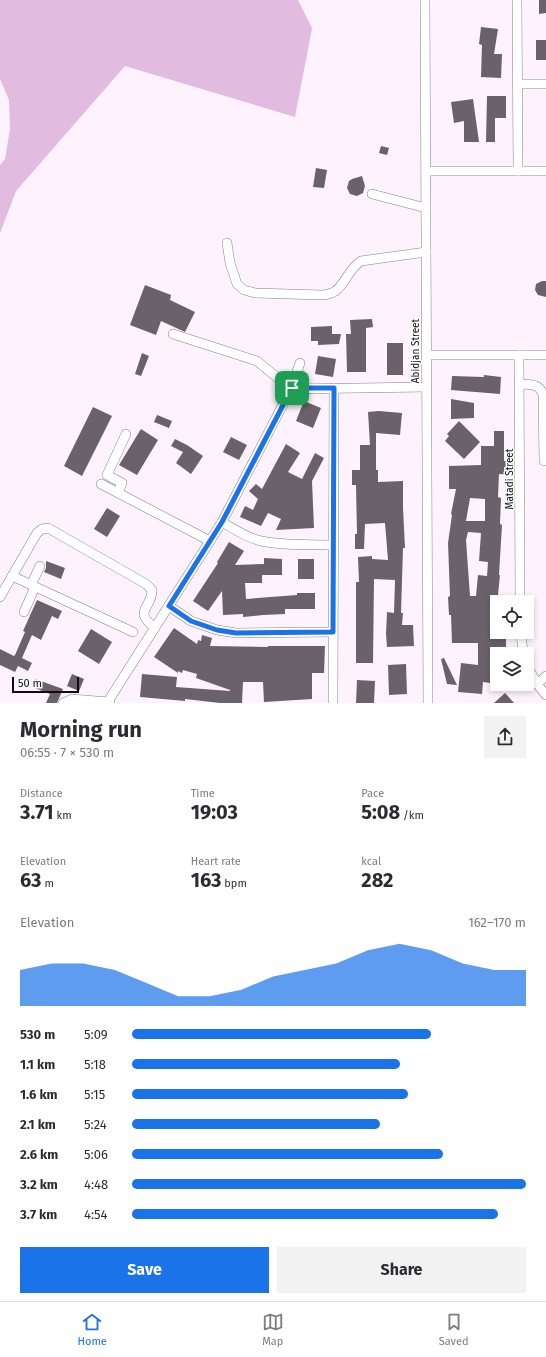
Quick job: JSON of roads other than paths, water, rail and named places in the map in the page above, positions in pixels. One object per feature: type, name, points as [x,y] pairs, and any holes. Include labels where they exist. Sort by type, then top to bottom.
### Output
[{"type":"street","name":"Abidjan Street","points":[[425,0],[428,703]]},
{"type":"street","points":[[517,0],[518,170]]},
{"type":"street","points":[[518,84],[546,84]]},
{"type":"street","points":[[426,171],[546,171]]},
{"type":"street","points":[[372,194],[426,208]]},
{"type":"street","points":[[227,243],[230,263],[237,284],[244,290],[255,293],[322,295],[332,293],[340,286],[354,265],[361,260],[426,252]]},
{"type":"street","points":[[173,334],[257,361],[292,388],[426,387]]},
{"type":"street","name":"Matadi Street","points":[[520,355],[520,595]]},
{"type":"street","points":[[427,356],[546,355]]},
{"type":"street","points":[[63,703],[72,699],[108,703],[222,522],[292,388],[300,363]]},
{"type":"street","points":[[520,384],[537,386],[542,390],[544,461]]},
{"type":"street","points":[[333,703],[334,388]]},
{"type":"street","points":[[118,493],[122,483],[107,474],[126,434]]},
{"type":"street","points":[[101,484],[210,540]]},
{"type":"street","points":[[222,522],[245,535],[260,541],[333,545]]},
{"type":"street","points":[[0,598],[37,533],[42,529],[48,528],[146,584],[152,590],[152,597],[144,609],[144,615],[147,622],[155,628]]},
{"type":"street","points":[[24,612],[40,566]]},
{"type":"street","points":[[12,576],[133,632]]},
{"type":"street","points":[[169,606],[191,621],[217,630],[236,633],[333,632]]},
{"type":"street","points":[[537,684],[546,676]]},
{"type":"street","points":[[534,679],[546,695]]}]
